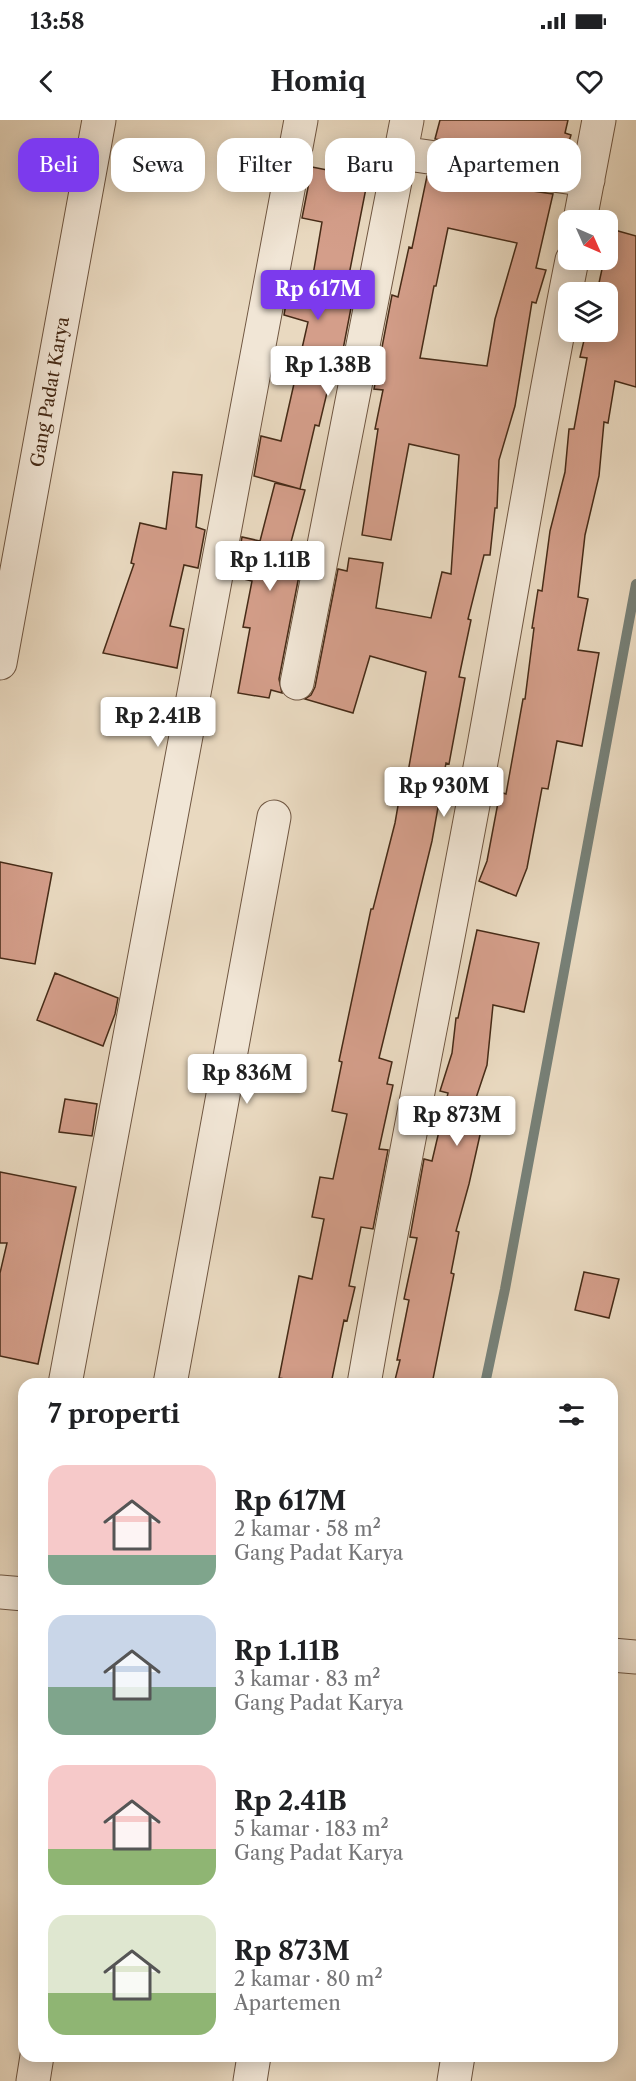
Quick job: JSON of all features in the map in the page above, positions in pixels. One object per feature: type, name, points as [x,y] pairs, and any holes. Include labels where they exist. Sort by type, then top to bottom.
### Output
[{"type":"street","name":"Gang Padat Karya","points":[[0,663],[99,120]]},
{"type":"street","points":[[66,1378],[301,120]]},
{"type":"street","points":[[404,138],[407,120]]},
{"type":"street","points":[[582,210],[599,120]]},
{"type":"street","points":[[415,155],[588,180]]},
{"type":"street","points":[[297,683],[393,192]]},
{"type":"street","points":[[365,1378],[571,270]]},
{"type":"street","points":[[171,1378],[274,817]]},
{"type":"street","points":[[0,1592],[18,1594]]},
{"type":"street","points":[[618,1656],[636,1657]]},
{"type":"street","points":[[33,2081],[36,2062]]},
{"type":"street","points":[[250,2081],[253,2062]]},
{"type":"street","points":[[454,2081],[457,2062]]},
{"type":"building","points":[[440,120],[568,120],[565,133],[571,135],[570,138],[435,138]]},
{"type":"building","points":[[313,167],[325,170],[325,192],[365,192],[347,285],[355,287],[337,381],[330,380],[319,426],[315,425],[300,489],[254,476],[261,436],[281,441],[308,322],[284,315],[291,275],[312,281],[322,222],[302,218],[307,192],[313,192]]},
{"type":"building","points":[[427,176],[427,192],[553,194],[536,268],[546,270],[536,303],[532,302],[515,406],[499,460],[497,508],[495,508],[490,555],[484,555],[468,619],[471,620],[459,677],[465,678],[449,764],[446,763],[432,841],[379,1058],[392,1062],[387,1084],[393,1085],[379,1149],[388,1150],[373,1229],[361,1227],[349,1286],[355,1287],[347,1321],[344,1320],[332,1378],[279,1378],[299,1276],[312,1279],[324,1219],[312,1217],[320,1177],[333,1179],[347,1114],[332,1111],[342,1062],[339,1061],[371,909],[373,909],[395,823],[404,771],[408,772],[426,672],[370,656],[353,713],[305,699],[311,695],[315,687],[338,569],[347,571],[349,558],[383,563],[376,608],[431,618],[442,572],[451,574],[459,455],[409,444],[391,540],[362,535],[378,429],[375,429],[383,390],[374,389],[392,295],[398,297],[409,247],[412,248]],"holes":[[[448,228],[517,243],[495,319],[487,366],[420,358]]]},
{"type":"building","points":[[618,231],[636,236],[636,387],[615,381],[608,423],[604,422],[599,476],[585,535],[578,597],[588,599],[578,650],[599,653],[582,746],[557,741],[548,789],[542,788],[527,868],[516,896],[479,881],[487,861],[500,792],[506,794],[523,699],[525,699],[538,590],[542,591],[550,531],[565,472],[569,429],[574,429],[587,358],[580,357],[584,342],[618,342],[618,282],[599,282],[602,270],[618,270]]},
{"type":"building","points":[[173,472],[202,475],[196,527],[205,530],[198,568],[184,565],[170,626],[184,629],[177,668],[103,653],[134,564],[131,563],[140,523],[166,529]]},
{"type":"building","points":[[275,483],[305,490],[287,557],[302,560],[279,679],[282,693],[271,690],[269,698],[238,693],[250,628],[243,627],[252,581],[235,577],[242,537],[260,541]]},
{"type":"building","points":[[0,862],[52,873],[35,964],[0,958]]},
{"type":"building","points":[[477,930],[539,943],[524,1012],[493,1005],[487,1065],[468,1122],[482,1126],[456,1231],[459,1232],[451,1273],[454,1274],[433,1378],[396,1378],[409,1300],[404,1299],[417,1238],[410,1237],[424,1159],[432,1161],[448,1093],[440,1091],[452,1053],[456,1018],[458,1018]]},
{"type":"building","points":[[55,973],[118,998],[115,1014],[103,1046],[37,1020]]},
{"type":"building","points":[[65,1099],[97,1104],[92,1136],[59,1132]]},
{"type":"building","points":[[0,1172],[76,1187],[38,1364],[0,1356],[0,1273],[7,1243],[0,1243]]},
{"type":"building","points":[[584,1272],[619,1279],[609,1318],[575,1310]]},
{"type":"waterway","points":[[486,1378],[505,1289],[636,584]]}]
